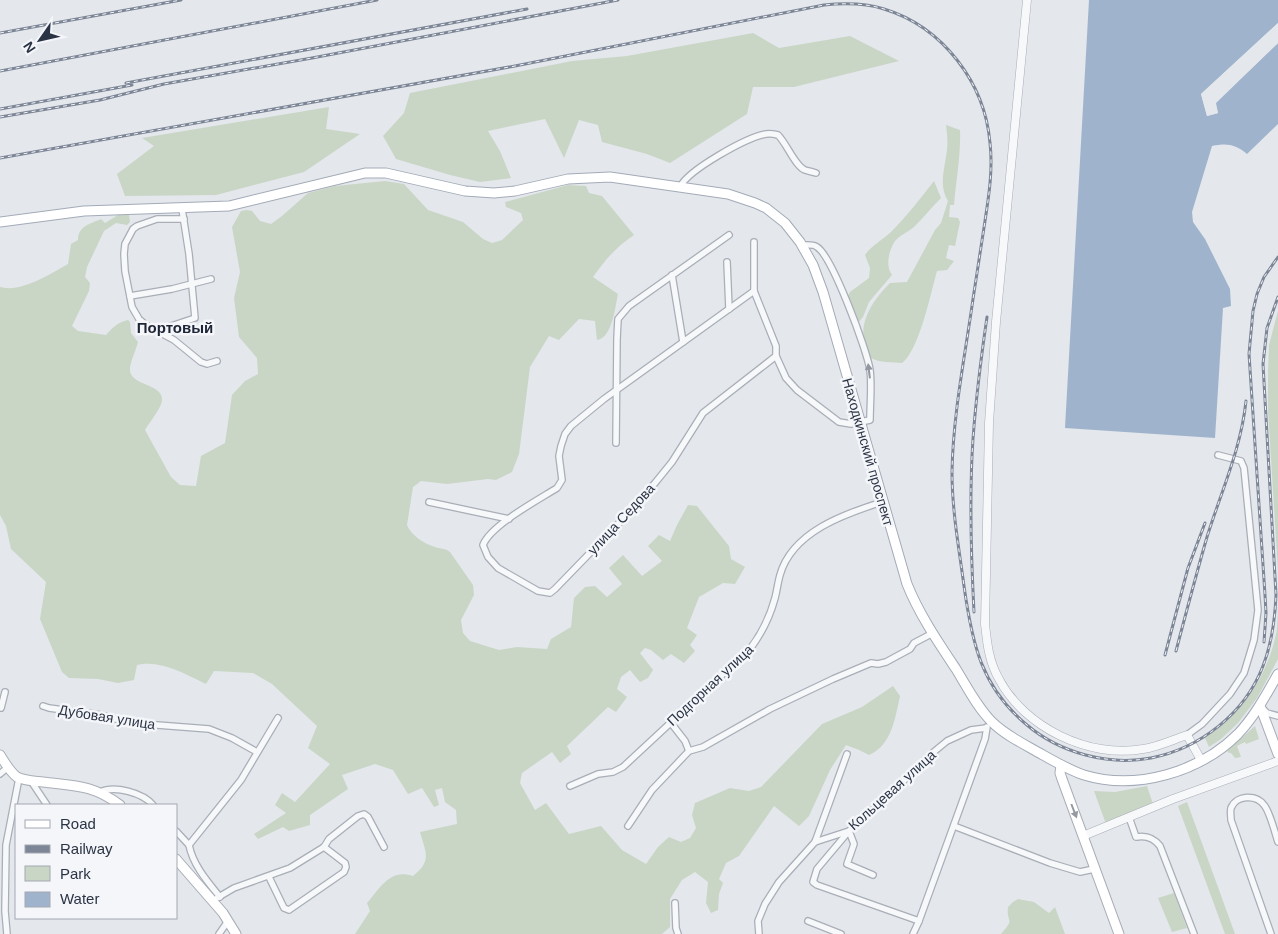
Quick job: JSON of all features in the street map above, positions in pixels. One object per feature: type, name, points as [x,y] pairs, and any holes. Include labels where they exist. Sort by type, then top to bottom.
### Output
[{"type":"main road","name":"Находкинский проспект","points":[[0,222],[84,211],[229,206],[365,173],[386,173],[449,188],[479,192],[504,192],[568,179],[595,177],[630,179],[728,194],[760,206],[785,223],[802,245],[813,265],[823,292],[907,584],[918,609],[989,725],[1061,765],[1083,775],[1094,778],[1136,780],[1166,775],[1201,760],[1220,749],[1236,735],[1260,706],[1278,674]]},
{"type":"main road","points":[[1260,706],[1278,754]]},
{"type":"main road","points":[[0,756],[19,778],[100,792],[118,804]]},
{"type":"main road","points":[[1061,765],[1060,773],[1062,779],[1119,934]]},
{"type":"main road","points":[[178,861],[216,899],[236,934]]},
{"type":"street","points":[[1027,0],[996,322],[990,413],[985,624],[988,650],[1000,681],[1013,700],[1037,722],[1067,739],[1098,748],[1131,750],[1153,747],[1186,735],[1202,724],[1240,680],[1254,640],[1258,610],[1244,468],[1241,461],[1218,455]]},
{"type":"street","points":[[680,187],[686,179],[708,162],[764,134],[778,135],[803,170],[816,173]]},
{"type":"street","points":[[156,331],[195,318],[193,284],[182,209]]},
{"type":"street","points":[[184,219],[157,219],[137,226],[133,230],[126,244],[124,254],[125,271],[132,307],[139,319],[156,331],[174,340],[201,362],[207,364],[217,361]]},
{"type":"street","points":[[616,443],[618,319],[629,306],[729,235]]},
{"type":"street","points":[[754,242],[754,291],[776,346],[776,356],[786,378],[797,390],[839,422],[845,424],[870,420],[870,369],[841,285],[827,257],[820,249],[816,246],[802,245]]},
{"type":"street","points":[[727,262],[729,309]]},
{"type":"street","points":[[672,275],[683,342]]},
{"type":"street","points":[[130,296],[172,289],[211,279]]},
{"type":"street","name":"улица Седова","points":[[754,291],[604,399],[571,426],[565,434],[561,446],[559,456],[562,480],[557,488],[510,519],[486,538],[483,546],[484,551],[498,568],[538,591],[550,592],[555,589],[655,483],[672,462],[703,412],[776,356]]},
{"type":"street","points":[[429,502],[510,519]]},
{"type":"street","name":"Подгорная улица","points":[[570,786],[598,774],[613,772],[623,767],[739,660],[760,635],[769,619],[776,597],[780,574],[790,555],[805,537],[850,513],[882,502]]},
{"type":"street","points":[[628,826],[652,790],[689,751],[703,747],[770,709],[865,665],[886,662],[910,649],[914,643],[933,633]]},
{"type":"street","points":[[0,697],[5,692],[1,708]]},
{"type":"street","name":"Дубовая улица","points":[[43,706],[101,715],[131,723],[209,728],[257,752]]},
{"type":"street","points":[[1260,706],[1267,713],[1278,716]]},
{"type":"street","points":[[189,845],[241,780],[278,718]]},
{"type":"street","points":[[671,723],[685,741],[689,751]]},
{"type":"street","points":[[912,934],[919,921],[954,826],[989,725]]},
{"type":"street","name":"Кольцевая улица","points":[[815,842],[849,832],[947,741],[971,730],[989,725]]},
{"type":"street","points":[[1186,735],[1201,760]]},
{"type":"street","points":[[759,934],[758,921],[765,904],[779,882],[815,842],[847,754]]},
{"type":"street","points":[[1083,836],[1190,792],[1278,762]]},
{"type":"street","points":[[0,774],[8,767]]},
{"type":"street","points":[[7,934],[5,912],[6,845],[19,778]]},
{"type":"street","points":[[31,781],[46,804]]},
{"type":"street","points":[[100,792],[111,790],[139,794],[147,798],[152,804]]},
{"type":"street","points":[[1271,934],[1231,820],[1230,810],[1234,804],[1246,797],[1257,799],[1265,805],[1278,842]]},
{"type":"street","points":[[178,833],[189,845],[190,854],[216,899],[234,888],[290,868],[324,846],[329,839],[352,820],[364,814],[368,817],[384,848]]},
{"type":"street","points":[[1129,817],[1136,837],[1152,838],[1160,846],[1194,934]]},
{"type":"street","points":[[954,826],[1050,863],[1080,872],[1094,869]]},
{"type":"street","points":[[874,875],[847,864],[854,844],[849,832],[817,869],[813,882],[919,921]]},
{"type":"street","points":[[269,876],[284,908],[289,910],[344,872],[345,863],[324,846]]},
{"type":"street","points":[[675,904],[678,934]]},
{"type":"street","points":[[218,934],[228,921]]},
{"type":"street","points":[[808,921],[841,934]]},
{"type":"green space","points":[[753,33],[779,48],[850,36],[899,61],[794,87],[753,87],[747,114],[670,163],[647,154],[602,142],[598,125],[579,120],[564,158],[545,119],[488,131],[500,151],[511,178],[480,182],[396,159],[383,136],[404,113],[410,93],[572,61],[627,56]]},
{"type":"green space","points":[[329,107],[326,129],[360,134],[304,172],[216,195],[125,196],[117,174],[154,146],[142,138]]},
{"type":"green space","points":[[946,125],[960,130],[954,205],[950,205],[949,217],[958,218],[960,222],[955,246],[949,245],[946,258],[954,261],[947,270],[937,271],[924,320],[914,347],[908,356],[902,363],[878,361],[871,358],[866,350],[863,336],[866,319],[873,303],[890,283],[907,282],[935,230],[941,223],[948,201],[943,189],[947,147]]},
{"type":"green space","points":[[385,181],[404,184],[428,210],[463,222],[483,239],[492,243],[502,240],[523,220],[521,213],[506,207],[505,202],[568,185],[586,186],[589,193],[602,196],[634,235],[611,254],[593,277],[618,294],[612,322],[606,334],[597,340],[595,321],[579,319],[559,340],[549,336],[530,367],[519,454],[512,472],[496,480],[488,479],[447,484],[421,481],[413,487],[407,525],[409,529],[422,541],[450,552],[473,585],[474,595],[461,620],[463,633],[470,641],[499,650],[517,647],[547,649],[551,639],[571,627],[574,598],[585,587],[595,586],[607,597],[622,584],[609,568],[623,555],[642,576],[662,561],[648,546],[659,535],[670,541],[688,505],[697,506],[729,546],[731,559],[745,567],[735,584],[723,583],[699,597],[687,628],[697,635],[690,645],[695,651],[684,663],[671,654],[663,660],[651,650],[645,648],[640,653],[653,670],[648,678],[640,682],[630,670],[621,677],[617,689],[627,697],[616,712],[608,707],[567,746],[571,754],[560,763],[552,752],[522,773],[520,783],[535,810],[546,803],[569,834],[601,826],[622,850],[646,864],[658,847],[669,837],[681,842],[690,838],[696,828],[692,815],[695,803],[730,788],[749,791],[761,787],[822,724],[862,707],[893,686],[900,696],[891,730],[883,745],[869,755],[846,745],[830,770],[809,816],[799,826],[774,806],[739,856],[726,863],[719,879],[723,883],[719,894],[718,910],[711,913],[706,903],[708,882],[695,872],[682,880],[670,899],[670,927],[662,934],[355,934],[370,911],[367,903],[386,881],[398,875],[413,876],[423,866],[426,856],[420,832],[457,824],[456,810],[445,802],[442,788],[435,790],[439,805],[434,807],[422,788],[408,794],[393,770],[375,764],[342,775],[348,789],[310,815],[310,825],[289,831],[283,827],[258,839],[254,834],[286,813],[275,805],[282,793],[295,802],[330,764],[308,748],[317,726],[272,684],[253,673],[214,671],[206,684],[163,666],[145,664],[137,665],[134,680],[118,683],[98,679],[69,678],[62,672],[40,619],[46,582],[11,549],[6,526],[0,515],[0,287],[8,288],[26,285],[53,273],[68,264],[71,244],[78,240],[80,232],[85,226],[101,219],[105,223],[118,215],[129,215],[130,222],[127,225],[116,223],[104,231],[87,267],[85,277],[90,283],[89,291],[72,326],[78,331],[106,335],[118,324],[128,320],[130,322],[131,333],[138,342],[130,368],[131,374],[139,382],[157,390],[161,394],[162,399],[158,410],[145,430],[171,477],[180,485],[196,486],[201,456],[225,443],[232,395],[245,381],[258,374],[257,358],[239,337],[234,298],[240,272],[232,227],[241,211],[252,211],[260,221],[271,224],[308,193],[335,186]]},
{"type":"green space","points":[[934,181],[941,198],[914,227],[895,241],[889,258],[889,267],[892,275],[869,302],[863,317],[857,324],[848,296],[850,292],[869,278],[870,268],[865,255],[897,226]]},
{"type":"green space","points":[[1278,311],[1278,571],[1268,411],[1268,371],[1269,345]]},
{"type":"green space","points":[[1278,616],[1278,659],[1257,698],[1238,723],[1209,747],[1205,738],[1231,717],[1261,677],[1268,662],[1277,629]]},
{"type":"green space","points":[[1255,726],[1259,739],[1237,746],[1241,757],[1235,758],[1227,751]]},
{"type":"green space","points":[[1147,786],[1153,804],[1106,824],[1094,791],[1115,792]]},
{"type":"green space","points":[[1187,802],[1235,934],[1225,934],[1178,806]]},
{"type":"green space","points":[[1174,893],[1187,928],[1172,932],[1158,898]]},
{"type":"green space","points":[[1018,899],[1034,902],[1049,913],[1055,907],[1065,934],[1001,934],[1009,922],[1008,907]]},
{"type":"water","points":[[1089,0],[1278,0],[1278,23],[1201,94],[1207,116],[1218,113],[1215,103],[1278,43],[1278,124],[1247,154],[1231,145],[1212,146],[1192,212],[1193,222],[1205,239],[1230,289],[1231,306],[1223,308],[1215,438],[1065,428]]},
{"type":"pier","points":[[1278,23],[1278,27],[1204,95],[1208,113],[1215,111],[1214,101],[1278,40],[1278,43],[1216,103],[1218,113],[1207,116],[1201,94]]},
{"type":"railway","points":[[0,33],[181,0]]},
{"type":"railway","points":[[0,71],[377,0]]},
{"type":"railway","points":[[0,117],[100,100],[164,84],[618,0]]},
{"type":"railway","points":[[0,158],[515,66],[824,5],[847,4],[869,6],[884,9],[905,17],[925,29],[942,43],[970,79],[980,99],[990,143],[991,172],[989,192],[957,407],[952,472],[958,544],[967,607],[975,645],[981,663],[999,695],[1027,725],[1040,735],[1070,750],[1086,755],[1119,760],[1151,758],[1169,753],[1204,737],[1219,726],[1245,699],[1255,683],[1269,649],[1273,631],[1276,595],[1263,364],[1267,328],[1278,297]]},
{"type":"railway","points":[[126,83],[527,9]]},
{"type":"railway","points":[[0,109],[132,85]]},
{"type":"railway","points":[[1264,642],[1266,613],[1249,354],[1253,311],[1257,294],[1264,277],[1278,257]]},
{"type":"railway","points":[[974,612],[971,482],[977,393],[987,317]]},
{"type":"railway","points":[[1176,651],[1207,537],[1240,436],[1246,401]]},
{"type":"railway","points":[[1165,655],[1188,568],[1205,523]]},
{"type":"district","name":"Портовый","points":[[175,328]]}]
